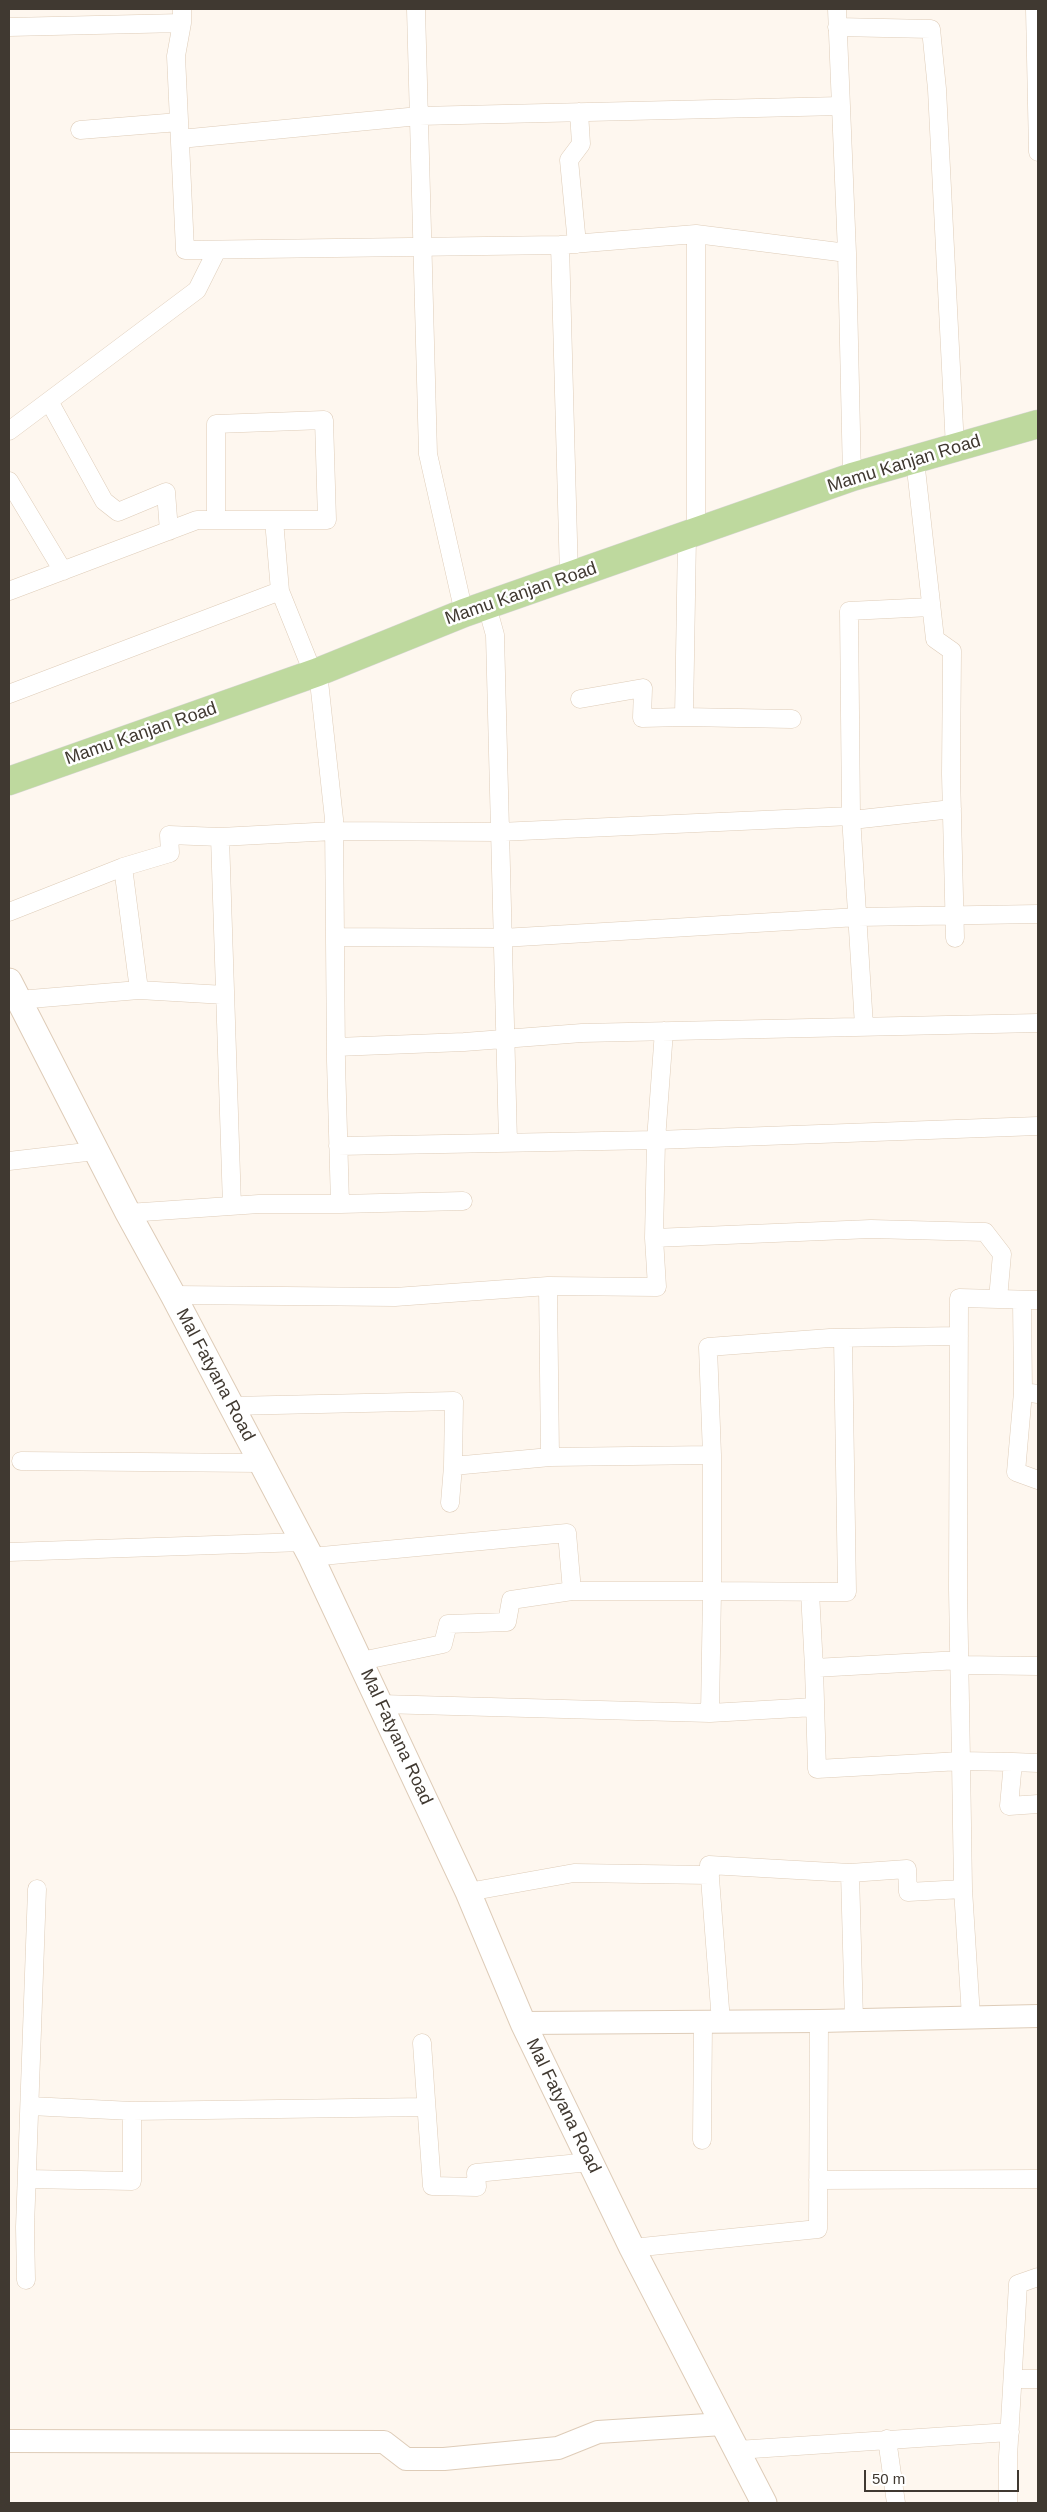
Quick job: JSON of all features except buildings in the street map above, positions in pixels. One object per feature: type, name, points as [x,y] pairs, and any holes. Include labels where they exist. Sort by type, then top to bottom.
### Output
[{"type":"main road","name":"Mamu Kanjan Road","points":[[9,780],[315,672],[475,610],[852,477],[1038,424]]},
{"type":"main road","name":"Mal Fatyana Road","points":[[14,990],[128,1213],[307,1549],[468,1892],[523,2023],[632,2248],[764,2503]]},
{"type":"street","points":[[416,9],[428,454],[475,610],[495,635],[508,1142]]},
{"type":"street","points":[[837,9],[847,253],[852,477]]},
{"type":"street","points":[[1034,9],[1038,152]]},
{"type":"street","points":[[9,27],[182,16],[176,56],[185,250],[568,244],[696,234],[847,253]]},
{"type":"street","points":[[837,27],[931,29],[956,448]]},
{"type":"street","points":[[80,130],[180,131],[419,116],[840,106]]},
{"type":"street","points":[[569,577],[569,160],[581,144],[579,112]]},
{"type":"street","points":[[684,717],[691,534],[696,234]]},
{"type":"street","points":[[9,431],[197,290],[217,250]]},
{"type":"street","points":[[49,401],[104,501],[118,512],[166,492],[169,531]]},
{"type":"street","points":[[9,591],[197,520],[216,520],[274,520],[327,520],[324,420],[216,424],[216,520]]},
{"type":"street","points":[[915,460],[935,639],[952,651],[952,809],[955,938]]},
{"type":"street","points":[[9,482],[63,570]]},
{"type":"street","points":[[274,520],[280,591],[315,672],[334,831],[340,1204]]},
{"type":"street","points":[[9,694],[280,591]]},
{"type":"street","points":[[864,1026],[852,818],[849,611],[931,607]]},
{"type":"street","points":[[580,699],[643,688],[642,718],[792,719]]},
{"type":"street","points":[[9,912],[123,867],[170,853],[168,835],[220,837],[334,831],[499,832],[852,818],[952,809]]},
{"type":"street","points":[[220,837],[232,1206]]},
{"type":"street","points":[[123,867],[139,990]]},
{"type":"street","points":[[335,937],[502,938],[858,917],[1038,914]]},
{"type":"street","points":[[14,990],[139,990],[225,995]]},
{"type":"street","points":[[336,1047],[504,1039],[582,1033],[1038,1023]]},
{"type":"street","points":[[173,1295],[395,1297],[548,1286],[657,1288],[654,1238],[656,1140],[664,1031]]},
{"type":"street","points":[[338,1146],[656,1140],[1038,1126]]},
{"type":"street","points":[[9,1161],[96,1151]]},
{"type":"street","points":[[128,1213],[232,1206],[463,1201]]},
{"type":"street","points":[[654,1238],[871,1229],[985,1232],[1002,1254],[998,1299]]},
{"type":"street","points":[[548,1286],[550,1457]]},
{"type":"street","points":[[971,2017],[963,1889],[959,1298],[1030,1300],[1031,1393],[1016,1472],[1038,1480]]},
{"type":"street","points":[[710,1713],[712,1455],[708,1347],[843,1338],[959,1336]]},
{"type":"street","points":[[361,1662],[443,1644],[448,1624],[506,1622],[511,1600],[572,1592],[847,1592],[843,1338]]},
{"type":"street","points":[[231,1406],[454,1401],[453,1466],[450,1503]]},
{"type":"street","points":[[453,1466],[550,1457],[712,1455]]},
{"type":"street","points":[[21,1461],[261,1463]]},
{"type":"street","points":[[9,1552],[307,1549],[567,1533],[572,1592]]},
{"type":"street","points":[[810,1592],[817,1769],[961,1761],[1038,1763]]},
{"type":"street","points":[[814,1668],[960,1662],[1038,1666]]},
{"type":"street","points":[[380,1704],[710,1713],[815,1707]]},
{"type":"street","points":[[1013,1762],[1010,1806],[1038,1804]]},
{"type":"street","points":[[702,2140],[712,2022],[709,1865],[850,1873],[907,1869],[908,1892],[963,1889]]},
{"type":"street","points":[[468,1892],[574,1873],[710,1875]]},
{"type":"street","points":[[850,1873],[854,2020]]},
{"type":"street","points":[[26,2280],[17,2227],[27,2179],[37,1889]]},
{"type":"street","points":[[523,2023],[819,2021],[1038,2016]]},
{"type":"street","points":[[632,2248],[818,2229],[819,2021]]},
{"type":"street","points":[[422,2043],[432,2186],[477,2187],[476,2172],[590,2162]]},
{"type":"street","points":[[30,2106],[132,2111],[426,2106]]},
{"type":"street","points":[[27,2179],[132,2181],[132,2111]]},
{"type":"street","points":[[818,2180],[1038,2179]]},
{"type":"street","points":[[1008,2503],[1018,2284],[1038,2277]]},
{"type":"street","points":[[1013,2379],[1038,2379]]},
{"type":"street","points":[[9,2441],[384,2442],[406,2459],[444,2459],[558,2448],[598,2432],[723,2424]]},
{"type":"street","points":[[737,2450],[1010,2432]]},
{"type":"street","points":[[888,2439],[896,2503]]}]
